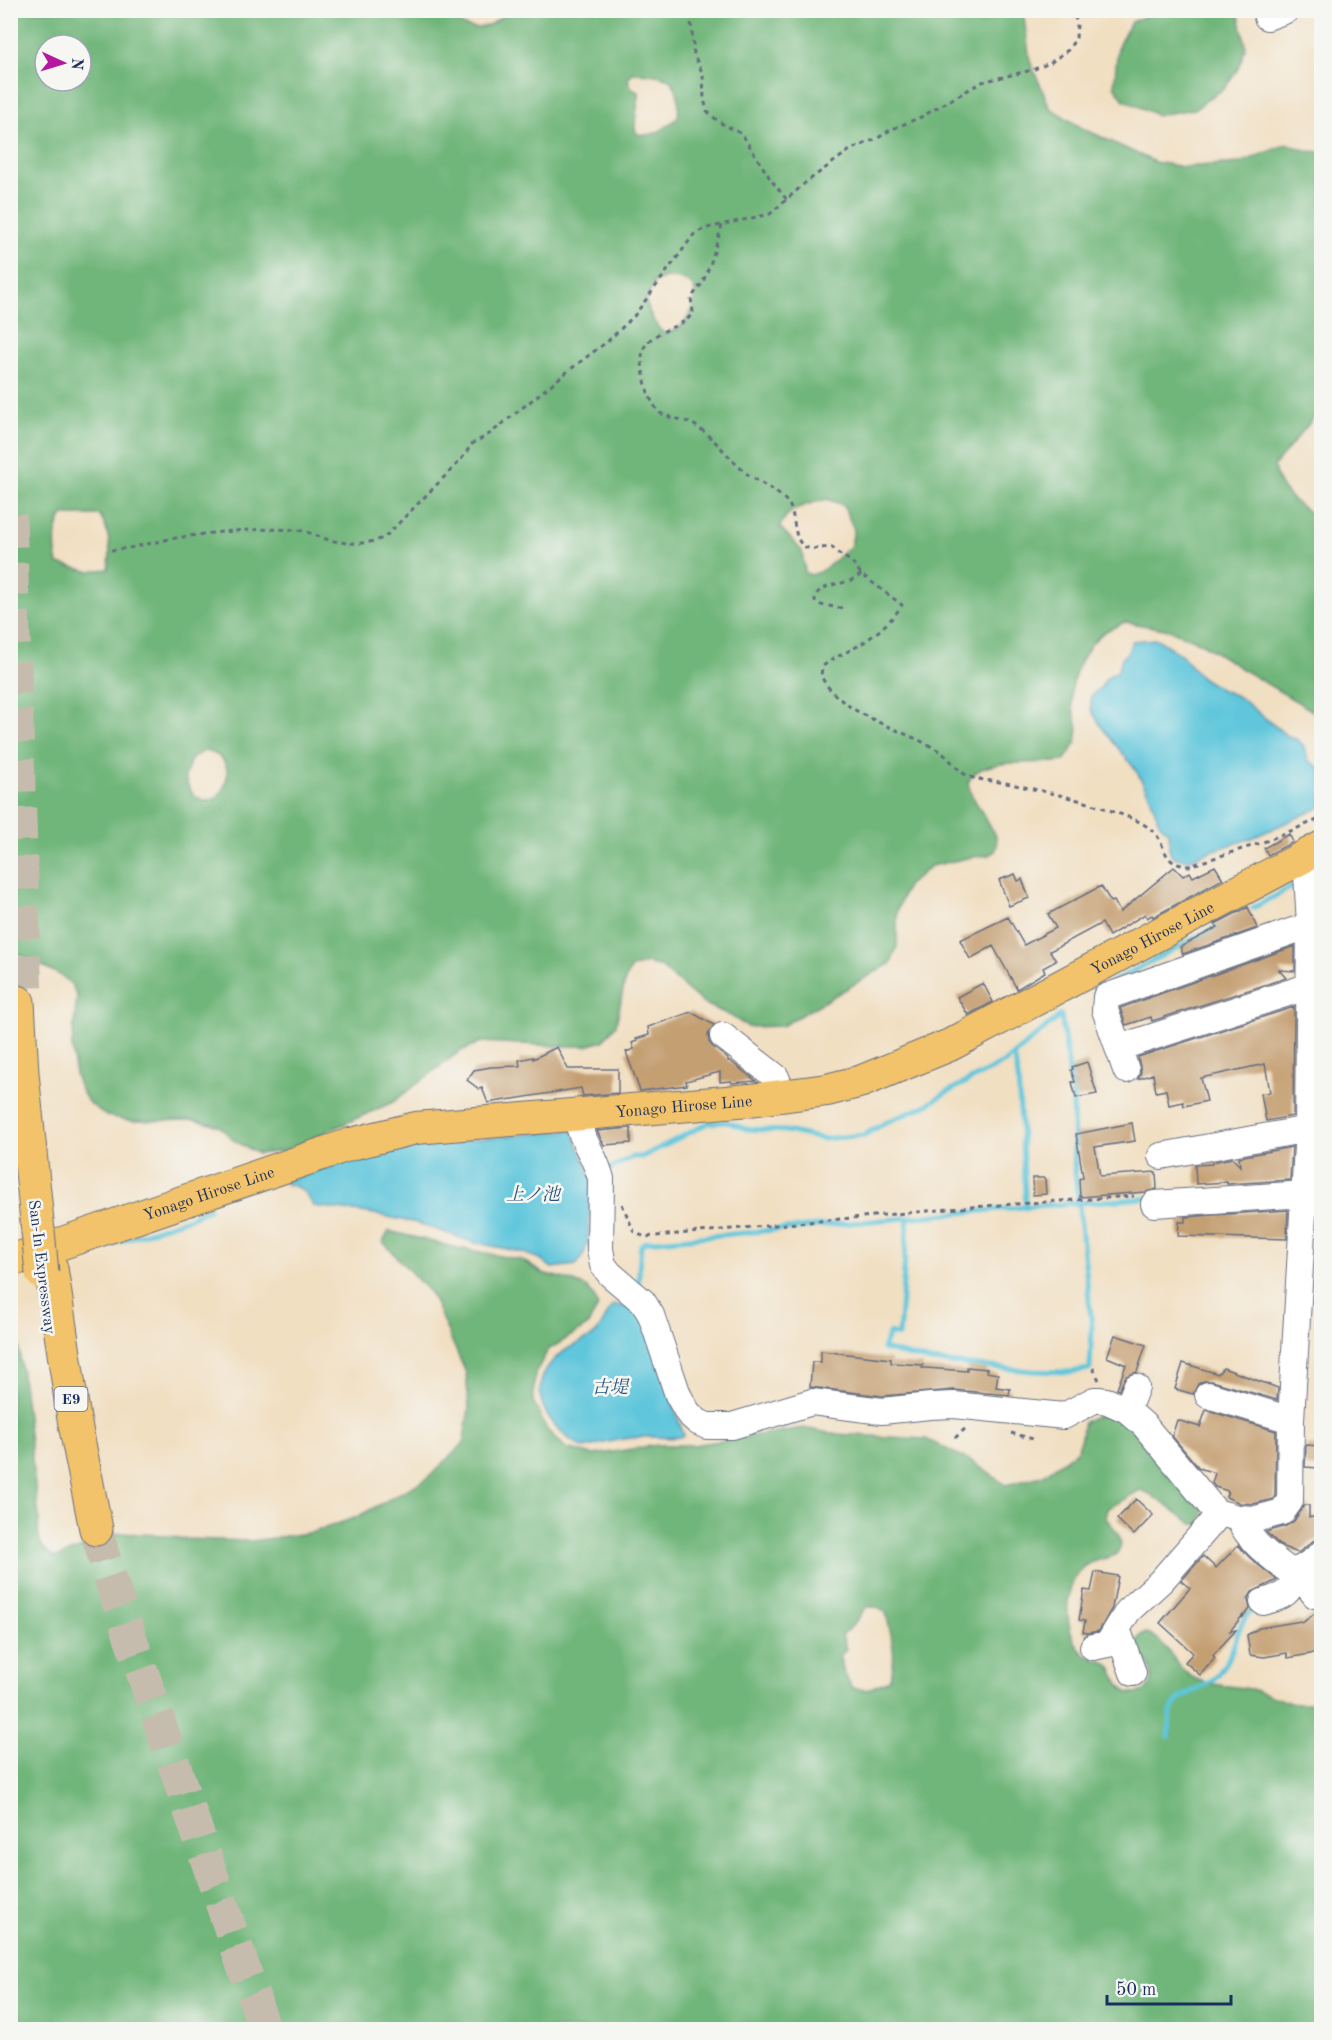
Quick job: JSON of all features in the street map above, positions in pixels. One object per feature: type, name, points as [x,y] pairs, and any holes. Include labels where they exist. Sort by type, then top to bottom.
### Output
[{"type":"highway","name":"San-In Expressway","points":[[22,1002],[47,1271],[91,1529]]},
{"type":"main road","name":"Yonago Hirose Line","points":[[10,1261],[351,1144],[416,1128],[701,1105],[827,1090],[862,1081],[950,1045],[1309,855]]},
{"type":"street","points":[[1093,1647],[1108,1644],[1118,1631],[1128,1611],[1161,1581],[1214,1520],[1227,1515],[1264,1517],[1282,1512],[1290,1501],[1291,1420],[1308,1129],[1310,925],[1306,874],[1309,855]]},
{"type":"street","points":[[1310,925],[1106,997],[1105,1010],[1122,1059],[1310,986]]},
{"type":"street","points":[[723,1036],[776,1077],[783,1096]]},
{"type":"street","points":[[576,1114],[578,1127],[599,1169],[601,1179],[600,1249],[603,1265],[610,1274],[643,1302],[651,1315],[683,1404],[692,1418],[707,1426],[732,1425],[812,1402],[882,1411],[954,1405],[1064,1416],[1094,1400],[1107,1401],[1127,1410],[1144,1425],[1255,1545],[1288,1570],[1296,1571],[1322,1553]]},
{"type":"street","points":[[1161,1156],[1308,1129]]},
{"type":"street","points":[[1147,1200],[1306,1194]]},
{"type":"street","points":[[1127,1410],[1136,1387]]},
{"type":"street","points":[[1209,1395],[1291,1420]]},
{"type":"street","points":[[1296,1571],[1315,1595]]},
{"type":"street","points":[[1276,1604],[1294,1582],[1296,1571]]},
{"type":"street","points":[[1118,1631],[1133,1673]]},
{"type":"path","points":[[702,10],[692,16],[691,22],[694,55],[703,74],[707,111],[718,122],[742,134],[776,188],[787,200]]},
{"type":"path","points":[[111,550],[170,539],[253,530],[295,530],[352,544],[385,537],[460,461],[472,444],[491,433],[568,370],[608,341],[634,316],[695,234],[707,228],[770,214],[805,183],[850,150],[931,111],[982,82],[1032,70],[1064,55],[1076,38],[1077,24],[1073,10]]},
{"type":"path","points":[[722,225],[703,282],[691,298],[693,312],[689,319],[656,336],[644,348],[640,356],[641,364],[649,394],[660,413],[690,423],[703,431],[746,473],[784,500],[792,513],[798,538],[806,547],[831,547],[852,562],[861,574],[902,605],[877,631],[822,667],[821,676],[837,697],[862,713],[938,750],[966,776],[1057,795],[1134,819],[1155,833],[1165,855],[1174,864],[1188,866],[1261,843],[1322,818]]},
{"type":"path","points":[[842,608],[821,605],[815,601],[815,596],[824,588],[855,579],[861,574]]},
{"type":"path","points":[[601,1179],[611,1183],[634,1232],[645,1237],[918,1212],[1147,1200]]},
{"type":"green space","points":[[450,10],[462,24],[478,28],[494,22],[508,10],[1023,11],[1030,61],[1050,108],[1082,128],[1155,162],[1183,167],[1240,163],[1287,144],[1308,151],[1321,152],[1321,405],[1311,421],[1274,466],[1280,484],[1291,498],[1321,520],[1321,716],[1201,643],[1170,630],[1125,622],[1104,632],[1091,644],[1077,668],[1071,691],[1078,728],[1076,743],[1064,761],[1003,764],[981,769],[972,776],[968,783],[971,794],[996,836],[995,851],[989,855],[931,866],[907,886],[897,911],[897,946],[891,963],[782,1026],[748,1027],[703,1003],[661,967],[647,963],[631,968],[625,980],[616,1025],[603,1041],[586,1046],[481,1042],[459,1052],[393,1102],[284,1151],[258,1154],[233,1140],[219,1126],[195,1120],[133,1121],[107,1116],[88,1102],[75,1074],[72,1045],[77,996],[72,985],[62,976],[11,950],[10,11]],"holes":[[[632,73],[655,75],[670,81],[678,94],[678,117],[653,134],[636,133],[638,92],[632,89],[628,80]],[[666,277],[677,278],[684,280],[695,289],[693,306],[688,317],[681,326],[665,334],[655,323],[646,301],[655,281]],[[827,499],[843,505],[854,529],[851,546],[827,567],[810,575],[805,572],[802,551],[780,527],[783,520],[793,510]],[[63,515],[100,515],[109,541],[108,569],[89,571],[58,564],[55,545],[56,532]],[[205,750],[214,753],[225,763],[227,778],[224,788],[217,797],[205,801],[194,796],[185,777],[191,759]]]},
{"type":"green space","points":[[1157,11],[1238,11],[1246,47],[1238,69],[1224,89],[1195,109],[1157,115],[1124,100],[1114,86],[1118,46],[1131,22]]},
{"type":"green space","points":[[389,1231],[453,1247],[522,1260],[542,1273],[586,1287],[594,1296],[598,1307],[587,1326],[548,1350],[535,1374],[533,1401],[547,1430],[566,1448],[593,1455],[658,1445],[694,1445],[803,1428],[835,1434],[926,1439],[971,1461],[1006,1485],[1042,1476],[1078,1450],[1084,1422],[1091,1418],[1103,1415],[1115,1417],[1132,1428],[1204,1509],[1199,1525],[1193,1524],[1150,1494],[1140,1490],[1107,1509],[1105,1517],[1118,1533],[1121,1545],[1117,1554],[1087,1565],[1073,1583],[1068,1607],[1071,1632],[1082,1652],[1106,1663],[1126,1692],[1142,1692],[1151,1683],[1150,1667],[1137,1641],[1141,1635],[1147,1633],[1166,1648],[1181,1668],[1201,1681],[1254,1690],[1293,1703],[1308,1703],[1321,1699],[1321,2029],[11,2029],[10,1314],[16,1323],[39,1519],[38,1532],[42,1546],[50,1554],[56,1558],[120,1533],[162,1535],[185,1539],[252,1541],[314,1532],[357,1517],[428,1478],[463,1444],[469,1408],[466,1373],[431,1294],[383,1242]],"holes":[[[866,1607],[877,1607],[886,1612],[894,1655],[892,1672],[889,1680],[866,1690],[852,1688],[839,1656],[846,1649],[842,1635],[854,1624]]]},
{"type":"water","points":[[1157,639],[1182,655],[1201,677],[1239,697],[1286,735],[1303,745],[1308,760],[1321,769],[1321,807],[1252,838],[1189,860],[1176,858],[1171,854],[1169,833],[1160,824],[1149,794],[1135,769],[1091,710],[1091,696],[1101,687],[1107,677],[1118,671],[1122,658],[1128,652],[1132,641]]},
{"type":"water","name":"上ノ池","points":[[572,1130],[592,1179],[588,1241],[582,1258],[576,1265],[552,1268],[540,1259],[521,1252],[473,1242],[417,1223],[369,1213],[313,1206],[302,1191],[286,1184],[285,1181],[373,1154],[414,1145]]},
{"type":"water","name":"古堤","points":[[615,1305],[633,1308],[644,1318],[684,1436],[634,1438],[584,1448],[563,1434],[547,1414],[540,1394],[547,1368],[553,1360],[572,1346],[594,1335],[611,1307]]},
{"type":"building","points":[[1289,834],[1293,842],[1268,855],[1264,848]]},
{"type":"building","points":[[1215,866],[1223,879],[1153,917],[1152,915],[1147,918],[1145,914],[1109,936],[1102,923],[1050,951],[1056,961],[1043,968],[1045,972],[1017,989],[993,946],[970,959],[960,940],[1008,917],[1024,945],[1056,928],[1048,914],[1101,886],[1120,912],[1174,867],[1183,876],[1190,872],[1193,877]]},
{"type":"building","points":[[1015,874],[1018,881],[1022,879],[1029,898],[1009,906],[999,880]]},
{"type":"building","points":[[1248,907],[1257,928],[1183,954],[1180,947],[1218,927],[1215,924]]},
{"type":"building","points":[[1295,946],[1295,971],[1279,970],[1286,978],[1152,1021],[1151,1017],[1126,1025],[1120,1008]]},
{"type":"building","points":[[983,983],[993,1002],[968,1015],[957,997]]},
{"type":"building","points":[[1294,1007],[1293,1116],[1266,1121],[1261,1094],[1270,1092],[1265,1064],[1201,1078],[1207,1101],[1184,1106],[1183,1102],[1169,1105],[1166,1090],[1156,1092],[1153,1074],[1138,1079],[1141,1072],[1138,1057]]},
{"type":"building","points":[[691,1012],[714,1025],[708,1035],[713,1047],[756,1081],[720,1082],[720,1072],[686,1081],[687,1085],[640,1091],[626,1052],[634,1049],[632,1043],[637,1041],[636,1039],[649,1035],[648,1027]]},
{"type":"building","points":[[557,1047],[568,1069],[618,1069],[618,1093],[583,1096],[581,1088],[488,1103],[482,1088],[479,1089],[467,1080],[474,1070],[520,1066],[519,1060],[533,1057],[533,1059]]},
{"type":"building","points":[[1087,1062],[1097,1094],[1076,1098],[1072,1082],[1075,1082],[1071,1070],[1072,1067]]},
{"type":"building","points":[[1132,1123],[1135,1141],[1095,1147],[1100,1176],[1156,1172],[1157,1189],[1146,1192],[1080,1197],[1079,1179],[1083,1177],[1076,1134]]},
{"type":"building","points":[[631,1128],[631,1143],[604,1145],[597,1131]]},
{"type":"building","points":[[1292,1147],[1290,1180],[1196,1184],[1195,1165],[1212,1164],[1212,1162],[1232,1158],[1240,1166],[1239,1157]]},
{"type":"building","points":[[1032,1178],[1045,1178],[1046,1194],[1033,1195]]},
{"type":"building","points":[[1288,1210],[1287,1239],[1178,1236],[1179,1222],[1185,1222],[1185,1217]]},
{"type":"building","points":[[1115,1335],[1146,1345],[1137,1372],[1126,1376],[1119,1390],[1117,1389],[1126,1365],[1107,1357]]},
{"type":"building","points":[[821,1351],[891,1359],[891,1363],[923,1365],[922,1368],[967,1371],[967,1367],[987,1369],[986,1372],[998,1374],[996,1387],[1010,1389],[1009,1395],[954,1390],[882,1396],[810,1387],[812,1362],[821,1362]]},
{"type":"building","points":[[1183,1363],[1218,1374],[1223,1368],[1278,1388],[1277,1400],[1212,1381],[1198,1384],[1193,1394],[1175,1389]]},
{"type":"building","points":[[1206,1410],[1276,1431],[1275,1496],[1273,1499],[1254,1504],[1240,1503],[1226,1497],[1228,1491],[1215,1487],[1212,1483],[1215,1473],[1199,1468],[1172,1436],[1177,1420],[1200,1427]]},
{"type":"building","points":[[1306,1445],[1322,1446],[1322,1463],[1319,1463],[1319,1468],[1305,1467]]},
{"type":"building","points":[[1136,1499],[1153,1515],[1134,1535],[1117,1519]]},
{"type":"building","points":[[1304,1505],[1309,1505],[1309,1517],[1322,1518],[1322,1538],[1313,1541],[1298,1553],[1281,1546],[1266,1532],[1294,1521]]},
{"type":"building","points":[[1238,1545],[1277,1580],[1252,1592],[1248,1599],[1250,1609],[1230,1631],[1236,1630],[1213,1655],[1215,1658],[1200,1675],[1185,1662],[1193,1653],[1160,1623],[1190,1588],[1181,1581],[1203,1556],[1216,1568]]},
{"type":"building","points":[[1095,1572],[1118,1576],[1112,1608],[1099,1631],[1088,1633],[1083,1632],[1085,1621],[1079,1620],[1084,1590],[1091,1591]]},
{"type":"building","points":[[1322,1608],[1322,1649],[1288,1658],[1287,1653],[1264,1657],[1250,1655],[1247,1635],[1259,1628],[1301,1621],[1302,1623]]},
{"type":"waterway","points":[[1253,908],[1299,883]]},
{"type":"waterway","points":[[1112,982],[1222,924]]},
{"type":"waterway","points":[[606,1171],[632,1157],[642,1157],[708,1123],[728,1122],[746,1129],[786,1131],[823,1139],[864,1135],[885,1123],[927,1105],[1005,1062],[1061,1015],[1073,1097],[1074,1161],[1092,1327],[1090,1369],[1068,1372],[1032,1371],[931,1361],[883,1349],[889,1333],[899,1336],[908,1218]]},
{"type":"waterway","points":[[1014,1055],[1018,1077],[1026,1208]]},
{"type":"waterway","points":[[638,1286],[641,1245],[645,1242],[1035,1206],[1149,1198]]},
{"type":"waterway","points":[[104,1247],[190,1218],[209,1209]]},
{"type":"waterway","points":[[1169,1737],[1170,1716],[1175,1704],[1182,1697],[1207,1684],[1218,1674],[1231,1653],[1240,1626],[1259,1606]]},
{"type":"tunnel","points":[[10,514],[26,1002]]},
{"type":"tunnel","points":[[96,1529],[109,1575],[265,2030]]}]
